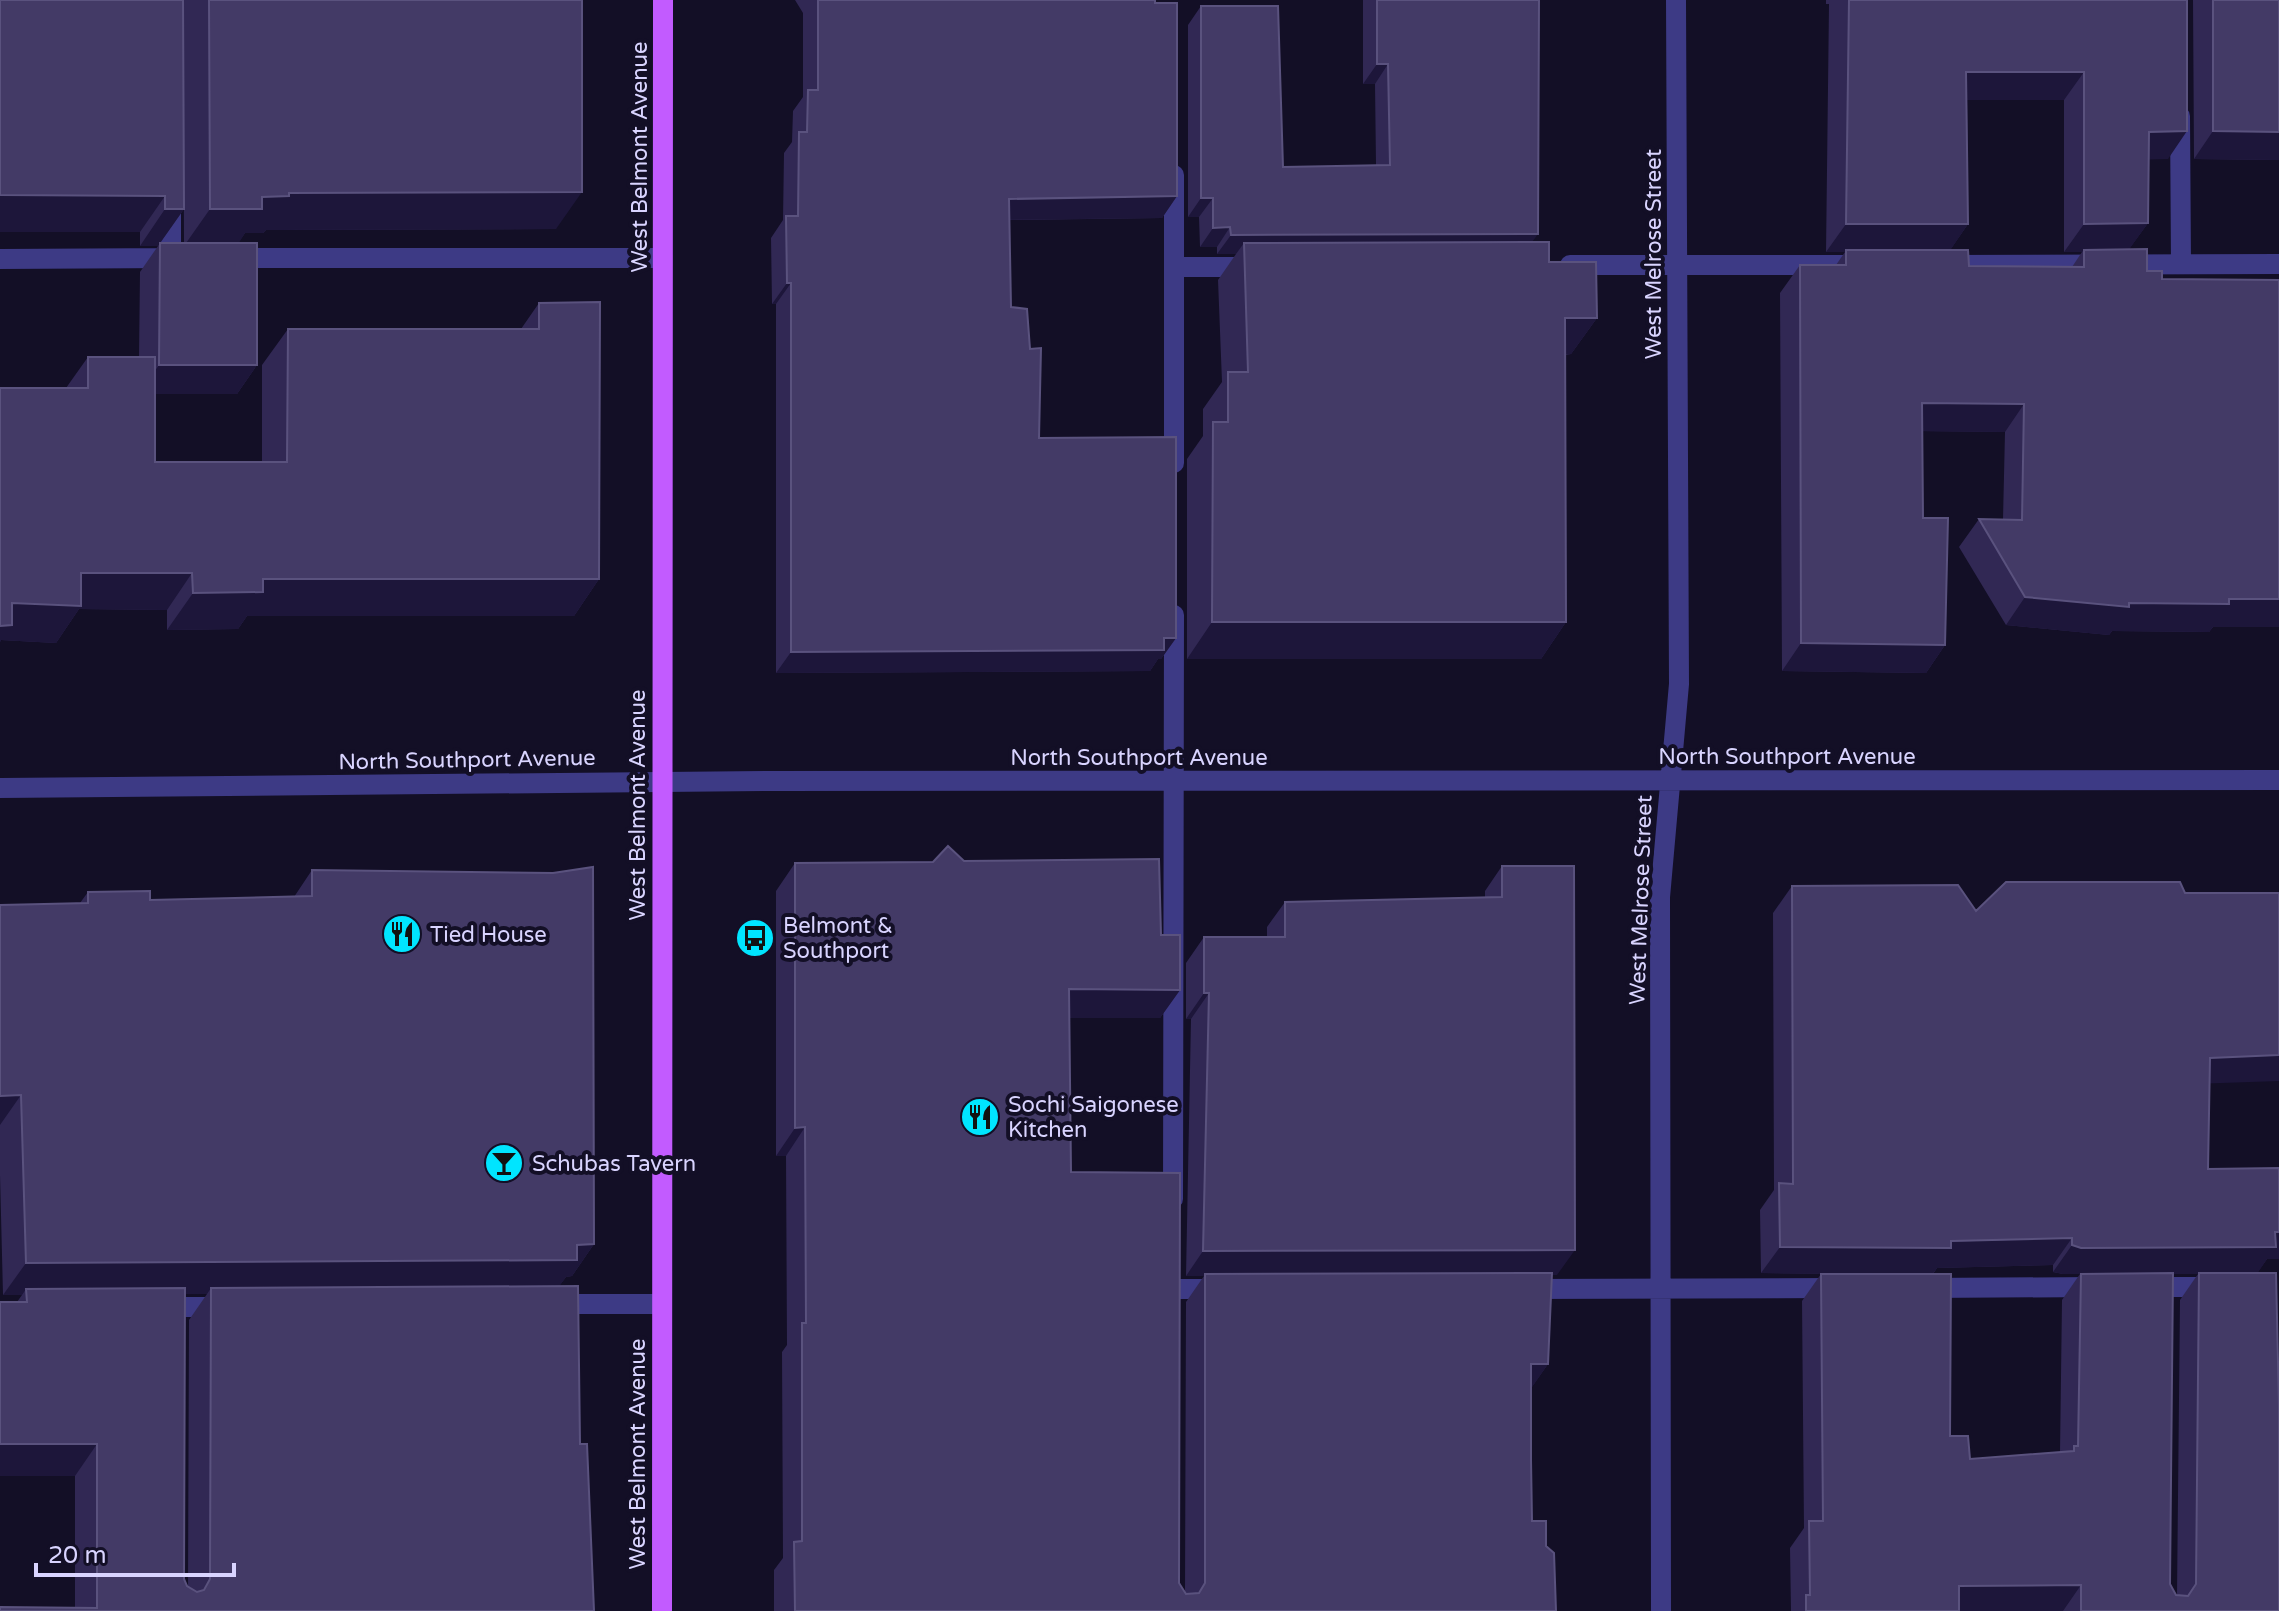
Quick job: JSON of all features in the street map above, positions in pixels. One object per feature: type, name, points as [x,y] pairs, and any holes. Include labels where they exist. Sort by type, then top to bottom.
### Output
[{"type":"main road","name":"West Belmont Avenue","points":[[662,1611],[663,0]]},
{"type":"street","name":"West Melrose Street","points":[[1661,1611],[1660,908],[1668,780],[1679,684],[1676,0]]},
{"type":"street","points":[[2180,93],[2181,264]]},
{"type":"street","points":[[1174,157],[1174,483]]},
{"type":"street","points":[[171,182],[187,258]]},
{"type":"street","points":[[0,259],[662,258]]},
{"type":"street","points":[[1913,265],[2279,264]]},
{"type":"street","points":[[1549,265],[1882,265]]},
{"type":"street","points":[[1174,267],[1268,267]]},
{"type":"street","points":[[1173,1225],[1174,591]]},
{"type":"street","name":"North Southport Avenue","points":[[0,788],[661,782],[2279,780]]},
{"type":"street","points":[[1904,1288],[2167,1295],[2231,1287]]},
{"type":"street","points":[[1498,1289],[1858,1288]]},
{"type":"street","points":[[1173,1289],[1235,1289]]},
{"type":"street","points":[[540,1304],[661,1304]]},
{"type":"street","points":[[147,1308],[176,1315],[239,1307]]},
{"type":"building","points":[[0,0],[183,0],[184,209],[165,209],[165,196],[0,195]]},
{"type":"building","points":[[209,0],[582,0],[582,192],[289,193],[289,196],[262,197],[262,209],[210,209]]},
{"type":"building","points":[[818,0],[1155,0],[1155,3],[1177,3],[1177,196],[1009,199],[1011,307],[1027,309],[1030,349],[1041,348],[1039,438],[1176,437],[1176,638],[1164,638],[1164,650],[791,652],[791,283],[787,283],[786,216],[798,216],[799,132],[807,132],[808,90],[818,90]]},
{"type":"building","points":[[1377,0],[1539,0],[1538,234],[1231,235],[1230,227],[1213,228],[1213,198],[1201,198],[1201,6],[1278,6],[1283,167],[1390,165],[1388,64],[1377,64]]},
{"type":"building","points":[[1849,0],[2187,0],[2187,131],[2149,132],[2148,223],[2084,224],[2084,72],[1966,72],[1968,224],[1846,224]]},
{"type":"building","points":[[2213,0],[2279,0],[2279,132],[2213,131]]},
{"type":"building","points":[[1549,242],[1549,262],[1596,262],[1597,318],[1565,318],[1566,622],[1212,622],[1213,422],[1228,422],[1228,372],[1248,372],[1244,243]]},
{"type":"building","points":[[160,243],[257,243],[257,365],[159,365]]},
{"type":"building","points":[[2147,249],[2147,271],[2162,271],[2162,279],[2279,280],[2279,599],[2229,599],[2229,604],[2129,603],[2129,607],[2025,597],[1979,519],[2022,520],[2024,404],[1922,403],[1923,518],[1948,518],[1945,645],[1801,643],[1800,265],[1846,265],[1846,250],[1968,250],[1969,266],[2084,267],[2084,250]]},
{"type":"building","points":[[600,302],[599,579],[263,579],[263,592],[193,593],[192,573],[81,573],[81,606],[12,603],[12,625],[0,626],[0,388],[88,388],[88,357],[155,357],[155,462],[287,462],[288,329],[539,329],[539,303]]},
{"type":"building","points":[[948,846],[964,861],[1159,859],[1161,935],[1180,935],[1180,990],[1069,989],[1071,1172],[1180,1173],[1179,1583],[1186,1594],[1199,1593],[1205,1583],[1205,1274],[1552,1273],[1548,1364],[1531,1364],[1531,1460],[1532,1521],[1546,1521],[1546,1546],[1554,1553],[1556,1611],[795,1611],[794,1542],[802,1541],[802,1323],[806,1323],[805,1127],[795,1128],[795,863],[933,862]]},
{"type":"building","points":[[1502,866],[1574,866],[1575,1250],[1203,1251],[1209,993],[1204,993],[1204,937],[1285,937],[1285,902],[1502,897]]},
{"type":"building","points":[[593,867],[594,1244],[577,1245],[577,1260],[26,1263],[21,1095],[0,1096],[0,905],[88,903],[88,892],[150,891],[150,900],[312,896],[312,870],[553,873]]},
{"type":"building","points":[[2006,882],[2180,882],[2185,893],[2279,893],[2279,1055],[2210,1058],[2208,1169],[2279,1168],[2279,1232],[2275,1232],[2276,1247],[2081,1248],[2072,1245],[2072,1238],[1951,1241],[1951,1248],[1780,1247],[1779,1183],[1793,1184],[1792,886],[1958,885],[1976,911]]},
{"type":"building","points":[[2173,1273],[2170,1584],[2176,1595],[2188,1596],[2196,1584],[2199,1273],[2276,1273],[2279,1611],[2081,1611],[2081,1585],[1959,1586],[1959,1611],[1806,1611],[1806,1595],[1810,1595],[1809,1521],[1823,1521],[1821,1274],[1951,1274],[1950,1436],[1968,1436],[1970,1459],[2074,1451],[2074,1446],[2078,1446],[2081,1274]]},
{"type":"building","points":[[578,1286],[580,1444],[587,1444],[594,1611],[0,1611],[0,1607],[97,1608],[97,1444],[0,1444],[0,1302],[27,1302],[26,1289],[185,1288],[184,1579],[187,1586],[197,1592],[204,1590],[210,1579],[211,1288]]},
{"type":"place","name":"Tied House","points":[[402,934]]},
{"type":"place","name":"Belmont & Southport","points":[[755,938]]},
{"type":"place","name":"Sochi Saigonese Kitchen","points":[[980,1117]]},
{"type":"place","name":"Schubas Tavern","points":[[504,1163]]}]
